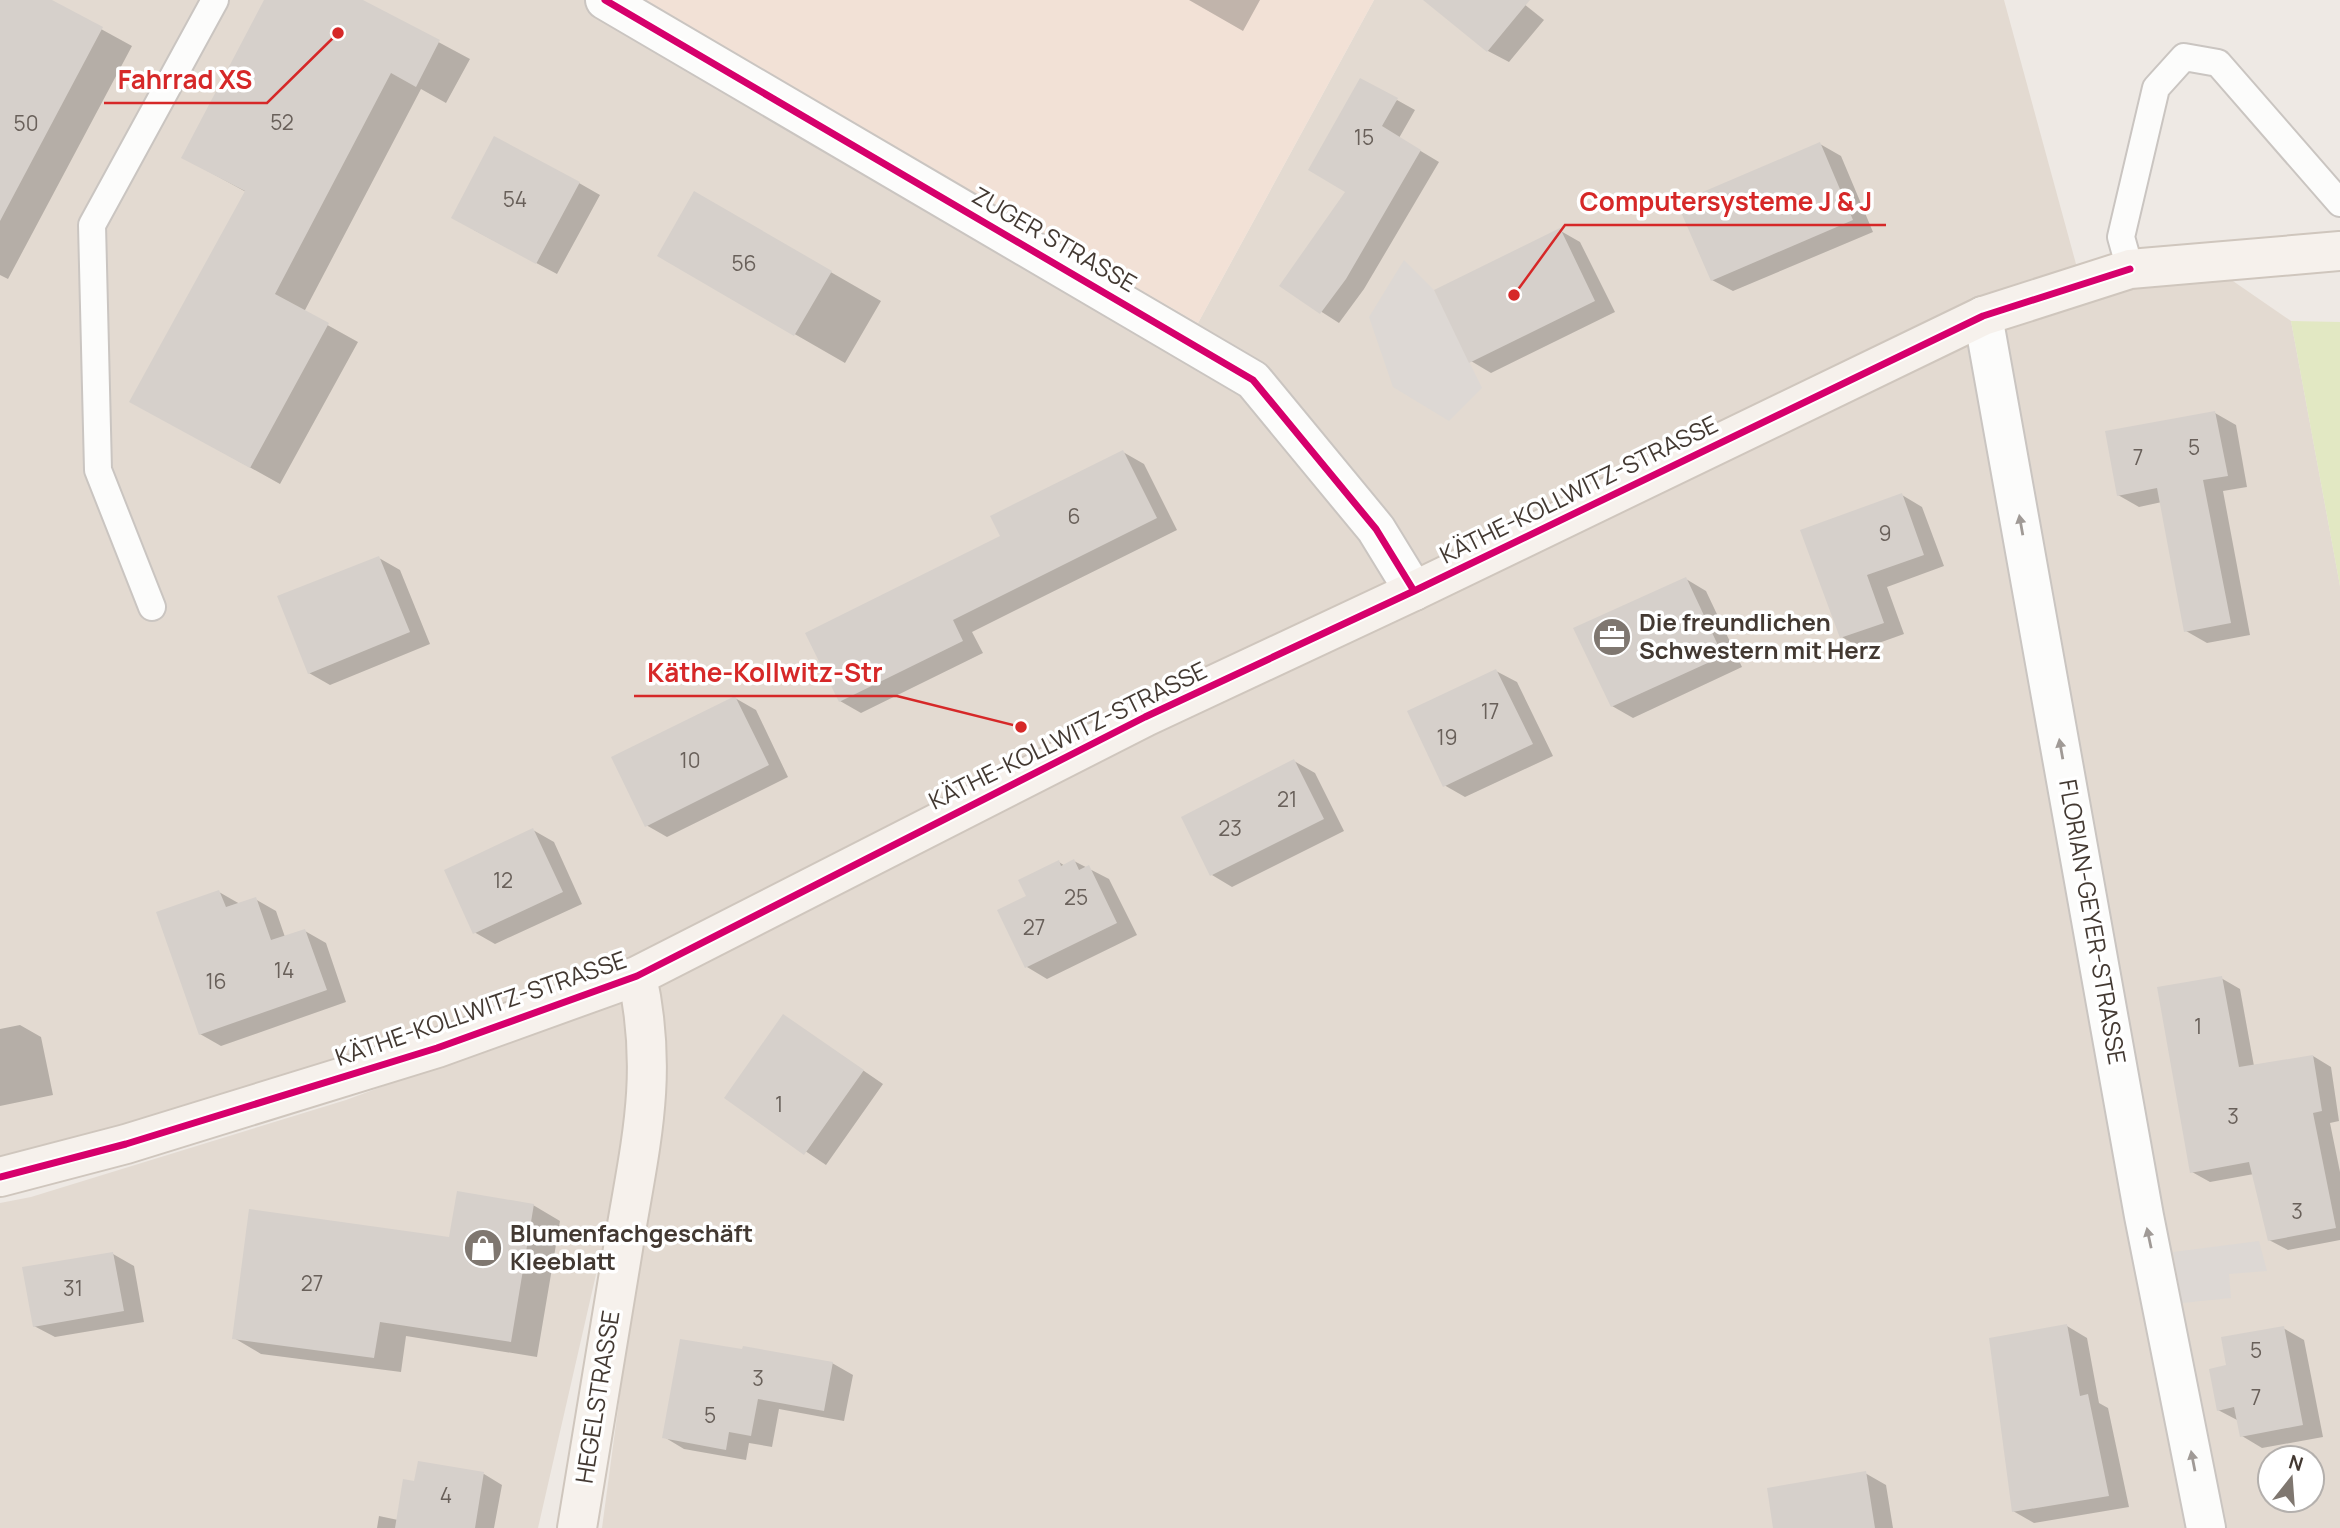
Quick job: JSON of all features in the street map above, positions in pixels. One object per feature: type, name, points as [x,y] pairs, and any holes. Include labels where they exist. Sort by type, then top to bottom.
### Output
[{"type":"street","name":"ZUGER STRASSE","points":[[605,0],[1253,380],[1376,529],[1414,591]]},
{"type":"street","name":"KÄTHE-KOLLWITZ-STRASSE","points":[[0,1177],[126,1143],[437,1048],[637,976],[1145,717],[1414,591],[1983,316],[2130,269],[2340,251]]},
{"type":"street","name":"FLORIAN-GEYER-STRASSE","points":[[1983,316],[2144,1216],[2206,1528]]},
{"type":"street","name":"HEGELSTRASSE","points":[[577,1528],[629,1208],[645,1134],[648,1067],[646,1014],[637,976]]},
{"type":"lane","points":[[152,607],[98,470],[92,225],[215,0]]},
{"type":"lane","points":[[2130,269],[2121,237],[2156,88],[2184,57],[2218,63],[2340,203]]},
{"type":"shaded area","points":[[0,0],[636,0],[1198,323],[1374,0],[2004,0],[2079,275],[632,962],[124,1138],[0,1165]]},
{"type":"shaded area","points":[[636,0],[1374,0],[1198,323]]},
{"type":"shaded area","points":[[1404,260],[1434,290],[1482,388],[1449,421],[1393,387],[1369,317]]},
{"type":"shaded area","points":[[2217,270],[2291,321],[2340,586],[2340,1528],[602,1528],[654,1141],[648,981],[1463,568],[1989,331],[2110,294]]},
{"type":"shaded area","points":[[631,994],[635,1083],[611,1209],[538,1528],[0,1528],[0,1203],[31,1197],[346,1100]]},
{"type":"shaded area","points":[[2259,1241],[2267,1271],[2229,1274],[2231,1298],[2182,1303],[2173,1252]]},
{"type":"green space","points":[[2291,321],[2340,322],[2340,586]]},
{"type":"building","points":[[0,0],[52,0],[103,27],[0,221]]},
{"type":"building","points":[[264,0],[363,0],[440,40],[416,87],[391,73],[275,294],[329,323],[250,468],[129,402],[245,191],[181,158]]},
{"type":"building","points":[[1423,0],[1530,0],[1487,52]]},
{"type":"building","points":[[1360,78],[1398,98],[1382,126],[1421,150],[1346,279],[1320,314],[1279,286],[1345,192],[1308,170]]},
{"type":"building","points":[[494,136],[580,182],[536,264],[451,218]]},
{"type":"building","points":[[1820,142],[1853,220],[1711,281],[1677,203]]},
{"type":"building","points":[[694,191],[832,271],[794,336],[657,256]]},
{"type":"building","points":[[1560,228],[1595,301],[1469,363],[1434,290]]},
{"type":"building","points":[[2215,411],[2228,476],[2203,480],[2231,623],[2184,632],[2157,488],[2117,496],[2105,431]]},
{"type":"building","points":[[1123,450],[1157,518],[953,620],[963,641],[839,702],[805,633],[1000,536],[990,516]]},
{"type":"building","points":[[1902,493],[1924,555],[1867,575],[1884,623],[1840,638],[1800,530]]},
{"type":"building","points":[[379,556],[410,632],[308,674],[277,596]]},
{"type":"building","points":[[1686,577],[1723,656],[1611,707],[1573,628]]},
{"type":"building","points":[[1496,669],[1533,744],[1443,787],[1407,711]]},
{"type":"building","points":[[735,696],[769,765],[645,827],[611,757]]},
{"type":"building","points":[[1294,759],[1324,819],[1210,876],[1181,817]]},
{"type":"building","points":[[533,828],[563,892],[473,934],[444,870]]},
{"type":"building","points":[[1074,859],[1079,870],[1089,865],[1117,923],[1025,968],[997,910],[1026,896],[1018,880],[1059,860],[1061,866]]},
{"type":"building","points":[[219,890],[226,907],[256,897],[271,940],[305,929],[327,990],[199,1035],[156,912]]},
{"type":"building","points":[[2222,976],[2239,1067],[2313,1055],[2322,1111],[2313,1113],[2336,1228],[2268,1241],[2249,1162],[2190,1173],[2157,987]]},
{"type":"building","points":[[783,1014],[864,1070],[804,1155],[724,1098]]},
{"type":"building","points":[[457,1191],[534,1204],[511,1342],[380,1322],[374,1358],[232,1339],[249,1209],[449,1237]]},
{"type":"building","points":[[113,1252],[124,1311],[33,1327],[22,1267]]},
{"type":"building","points":[[2067,1324],[2080,1396],[2088,1394],[2109,1496],[2012,1512],[1989,1338]]},
{"type":"building","points":[[2284,1326],[2303,1425],[2240,1437],[2234,1407],[2217,1411],[2209,1369],[2226,1365],[2221,1337]]},
{"type":"building","points":[[680,1339],[742,1349],[743,1346],[833,1362],[824,1411],[758,1399],[751,1436],[729,1432],[726,1450],[662,1438]]},
{"type":"building","points":[[418,1461],[484,1472],[475,1528],[395,1528],[403,1479],[414,1481]]},
{"type":"building","points":[[1866,1471],[1875,1528],[1773,1528],[1767,1488]]},
{"type":"cycle path","points":[[605,0],[1253,380],[1376,529],[1414,591]]},
{"type":"cycle path","points":[[0,1177],[126,1144],[437,1048],[637,976],[1145,717],[1414,591],[1983,316],[2130,269]]},
{"type":"place","name":"Fahrrad XS","points":[[338,33]]},
{"type":"place","name":"Computersysteme J & J","points":[[1514,295]]},
{"type":"place","name":"Die freundlichen Schwestern mit Herz","points":[[1612,637]]},
{"type":"place","name":"Käthe-Kollwitz-Str","points":[[1021,727]]},
{"type":"place","name":"Blumenfachgeschäft Kleeblatt","points":[[483,1248]]}]
